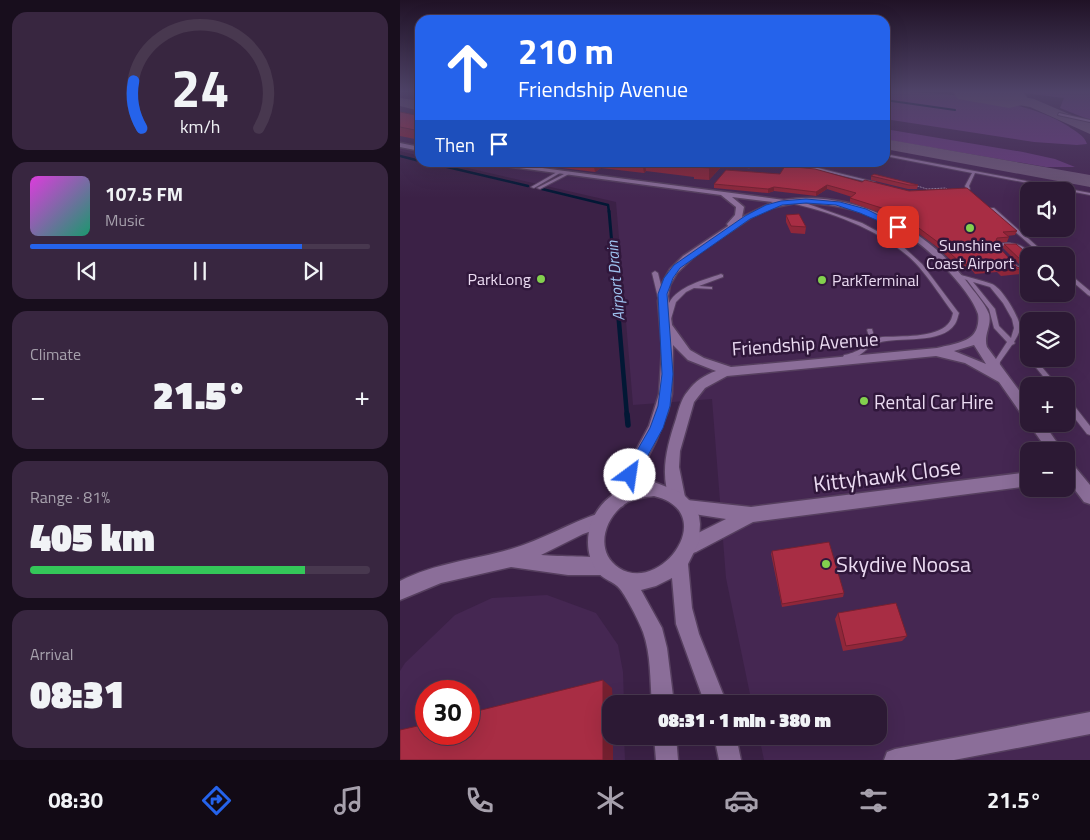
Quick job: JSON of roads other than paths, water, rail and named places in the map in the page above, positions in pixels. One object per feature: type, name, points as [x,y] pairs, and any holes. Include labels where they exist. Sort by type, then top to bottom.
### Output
[{"type":"street","points":[[400,145],[415,148]]},
{"type":"street","points":[[514,167],[788,202]]},
{"type":"street","points":[[710,193],[730,198],[740,207],[737,219],[721,234],[677,266],[664,286],[662,294],[666,324],[667,374],[664,406],[656,428],[617,501],[600,521],[595,537],[596,552],[603,566],[612,575],[625,580],[639,581],[654,578],[667,572],[678,562],[690,546],[692,518],[682,502],[672,459],[675,441],[692,394],[703,383],[713,377],[731,372]]},
{"type":"street","name":"Friendship Avenue","points":[[721,234],[760,210],[788,202],[833,202],[875,216],[898,227],[927,245],[957,276],[983,312],[984,318],[981,334],[978,339],[981,348],[1020,402]]},
{"type":"street","name":"Friendship Avenue","points":[[666,324],[679,346],[690,356],[707,365],[731,372],[936,352],[949,353],[971,360],[1000,375]]},
{"type":"street","name":"Friendship Avenue","points":[[936,352],[971,342],[981,334]]},
{"type":"street","points":[[1075,479],[1090,497]]},
{"type":"street","name":"Kittyhawk Close","points":[[682,502],[751,515],[1020,480]]},
{"type":"street","points":[[617,501],[642,490],[654,489],[666,492],[682,502]]},
{"type":"street","name":"Kittyhawk Close","points":[[690,546],[751,515]]},
{"type":"street","points":[[400,591],[434,574],[511,558],[580,526],[600,521]]},
{"type":"street","points":[[511,558],[574,568],[603,566]]},
{"type":"street","points":[[678,562],[682,576],[681,589],[686,624],[713,695]]},
{"type":"street","points":[[625,580],[652,628],[657,648],[662,695]]},
{"type":"street","points":[[895,760],[1090,723]]},
{"type":"street","points":[[666,745],[667,760]]},
{"type":"street","points":[[727,745],[730,760]]},
{"type":"lane","points":[[890,156],[1090,194]]},
{"type":"lane","points":[[809,167],[881,183]]},
{"type":"lane","points":[[968,189],[967,186],[974,172]]},
{"type":"lane","points":[[532,186],[558,173]]},
{"type":"lane","points":[[539,188],[567,174]]},
{"type":"lane","points":[[958,189],[968,189],[975,194]]},
{"type":"lane","points":[[788,202],[806,205],[860,224],[891,240],[920,265],[956,313],[951,325],[941,332],[923,336],[875,341],[863,352],[852,356],[794,365]]},
{"type":"lane","points":[[988,206],[1036,247]]},
{"type":"lane","points":[[1004,255],[997,248],[998,245],[1015,244],[1022,247]]},
{"type":"lane","points":[[1011,262],[1020,270]]},
{"type":"lane","points":[[654,273],[663,307]]},
{"type":"lane","points":[[666,324],[674,300],[689,288],[721,276]]},
{"type":"lane","points":[[957,276],[969,281],[992,286],[1006,302],[1015,319],[1017,328],[1012,343],[997,362],[1000,375]]},
{"type":"lane","points":[[969,281],[992,309],[996,327],[1012,343]]},
{"type":"lane","points":[[1075,281],[1090,294]]},
{"type":"lane","points":[[689,288],[703,286],[710,288]]},
{"type":"lane","points":[[870,330],[872,340],[870,344]]},
{"type":"lane","points":[[1039,367],[1047,377]]},
{"type":"lane","points":[[1076,414],[1090,432]]},
{"type":"waterway","name":"Airport Drain","points":[[400,156],[415,160]]},
{"type":"waterway","name":"Airport Drain","points":[[447,167],[528,186]]},
{"type":"waterway","name":"Airport Drain","points":[[542,189],[608,205],[609,212]]},
{"type":"waterway","name":"Airport Drain","points":[[609,211],[617,301]]},
{"type":"waterway","name":"Airport Drain","points":[[617,299],[627,416]]},
{"type":"waterway","name":"Airport Drain","points":[[627,414],[628,425]]},
{"type":"place","name":"Sunshine Coast Airport","points":[[970,228]]},
{"type":"place","name":"ParkLong","points":[[541,279]]},
{"type":"place","name":"ParkTerminal","points":[[822,280]]},
{"type":"place","name":"Rental Car Hire","points":[[864,401]]},
{"type":"place","name":"Skydive Noosa","points":[[826,564]]}]
